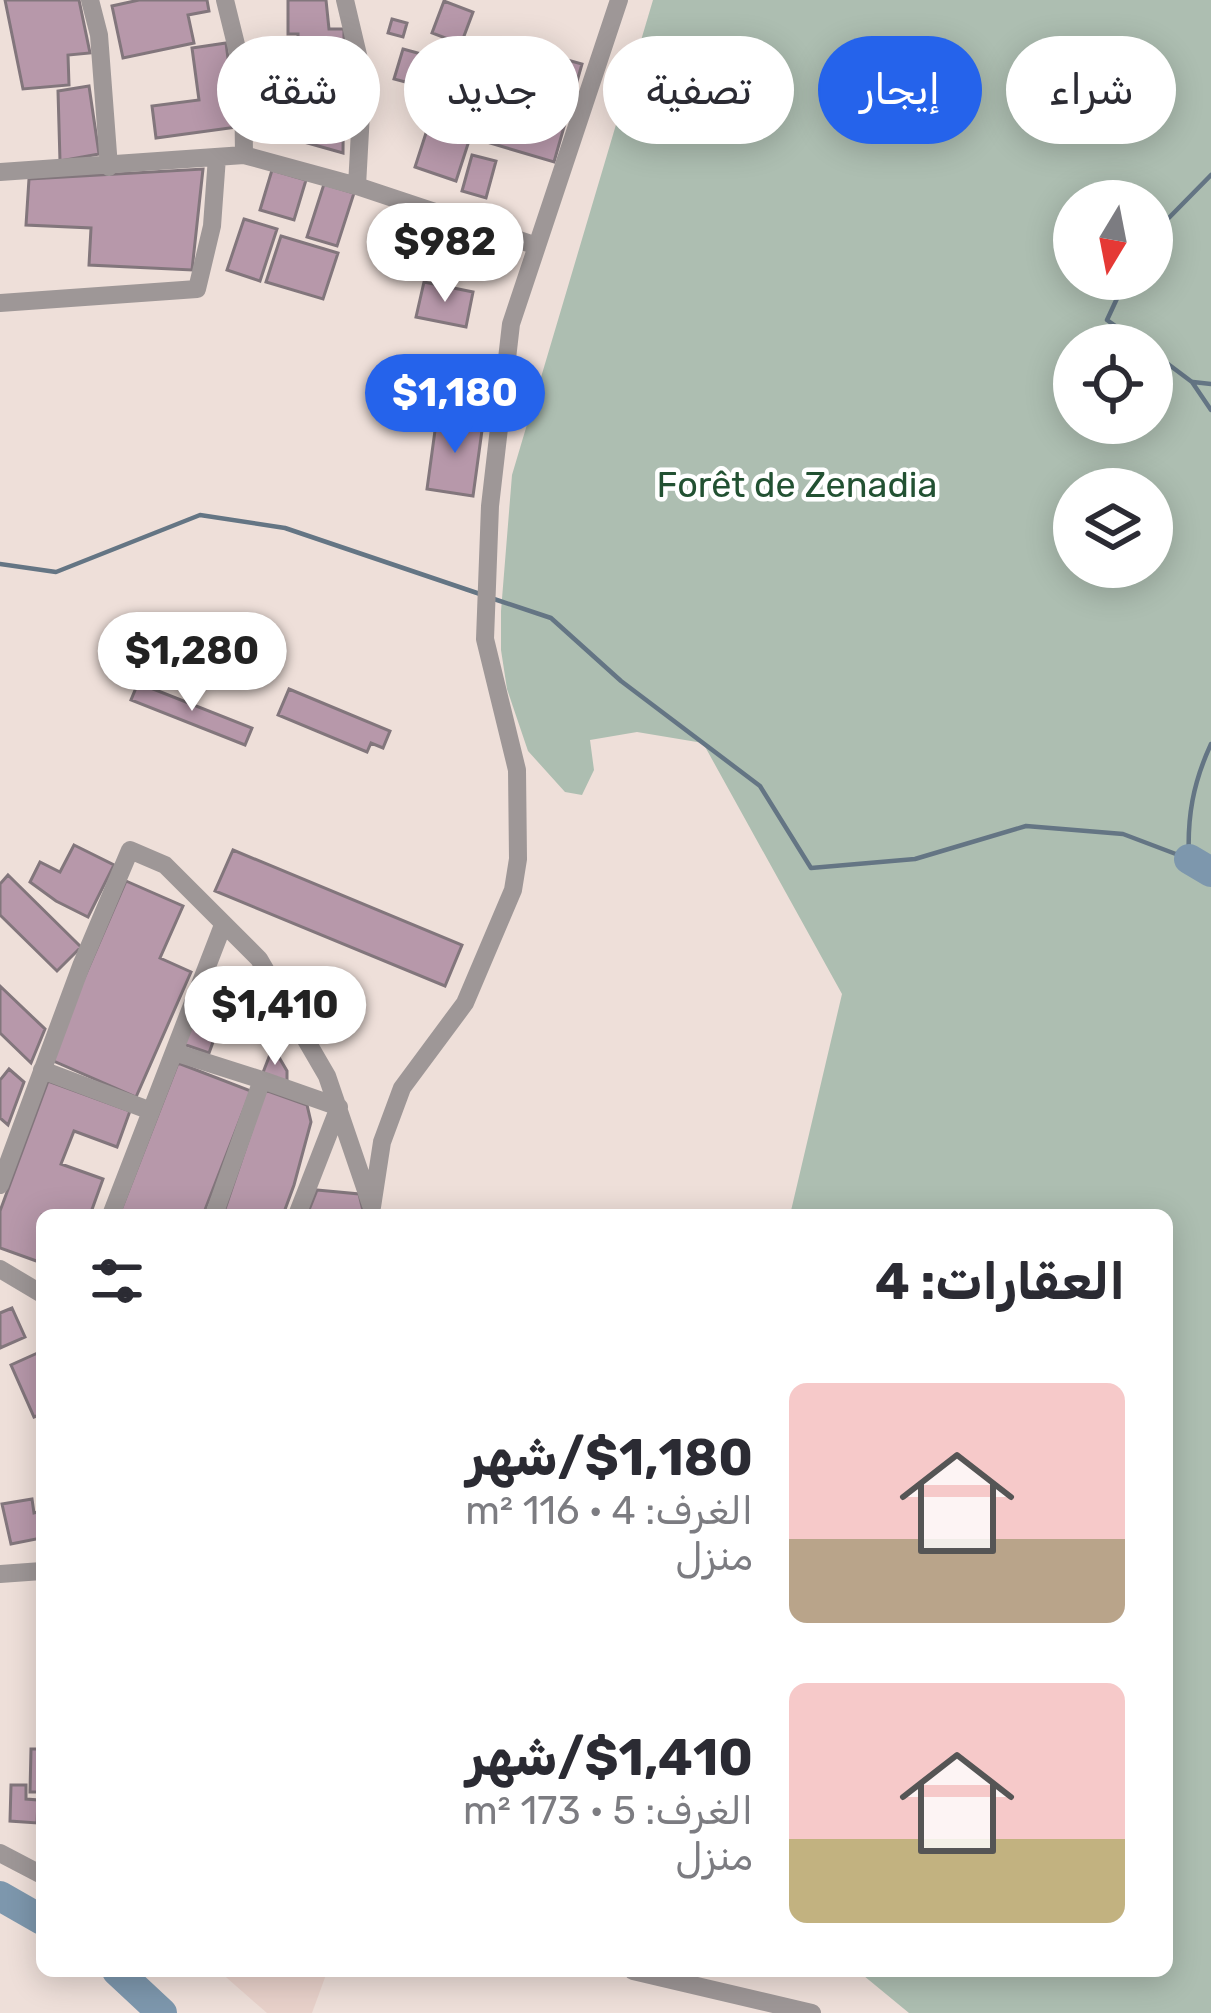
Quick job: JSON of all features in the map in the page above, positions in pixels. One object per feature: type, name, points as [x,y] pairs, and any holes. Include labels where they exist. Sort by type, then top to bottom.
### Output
[{"type":"street","points":[[90,0],[99,35],[109,167]]},
{"type":"street","points":[[225,0],[243,74],[244,155]]},
{"type":"street","points":[[344,0],[363,76],[357,186]]},
{"type":"street","points":[[373,1209],[382,1142],[402,1088],[465,1003],[513,890],[518,859],[517,770],[485,639],[490,506],[511,324],[619,0]]},
{"type":"street","points":[[0,172],[244,155],[357,186],[537,246]]},
{"type":"street","points":[[0,303],[196,289],[212,226],[218,157]]},
{"type":"street","points":[[0,1185],[130,850],[165,865],[259,959],[327,1076],[372,1209]]},
{"type":"street","points":[[113,1209],[223,925]]},
{"type":"street","points":[[174,1052],[339,1107]]},
{"type":"street","points":[[41,1070],[151,1111]]},
{"type":"street","points":[[216,1209],[262,1080]]},
{"type":"street","points":[[299,1209],[339,1107]]},
{"type":"street","points":[[0,1269],[36,1290]]},
{"type":"street","points":[[0,1574],[36,1571]]},
{"type":"street","points":[[0,1853],[36,1872]]},
{"type":"street","points":[[659,1977],[812,2013]]},
{"type":"shaded area","points":[[226,1977],[325,1977],[312,2013],[267,2013]]},
{"type":"green space","name":"Forêt de Zenadia","points":[[653,0],[1211,0],[1211,2013],[909,2013],[865,1977],[1173,1977],[1173,1209],[791,1209],[842,994],[703,743],[637,732],[590,740],[594,770],[582,795],[565,792],[528,751],[507,689],[501,650],[512,475],[610,144],[794,144],[794,36],[642,36]]},
{"type":"building","points":[[5,0],[79,0],[90,53],[68,55],[69,85],[23,89]]},
{"type":"building","points":[[139,0],[207,0],[209,11],[188,15],[194,43],[123,58],[112,6]]},
{"type":"building","points":[[288,0],[326,0],[329,29],[344,29],[344,36],[288,34]]},
{"type":"building","points":[[444,1],[473,12],[464,36],[432,33]]},
{"type":"building","points":[[392,19],[407,23],[403,37],[388,33]]},
{"type":"building","points":[[217,44],[217,130],[156,138],[152,106],[199,100],[192,48]]},
{"type":"building","points":[[403,49],[404,49],[404,82],[394,79]]},
{"type":"building","points":[[89,86],[99,154],[60,161],[58,91]]},
{"type":"building","points":[[311,144],[343,144],[343,153]]},
{"type":"building","points":[[422,144],[468,144],[456,181],[415,167]]},
{"type":"building","points":[[493,144],[559,144],[554,162]]},
{"type":"building","points":[[472,155],[496,161],[486,198],[462,191]]},
{"type":"building","points":[[203,169],[192,270],[89,265],[91,228],[26,225],[29,179]]},
{"type":"building","points":[[272,170],[306,180],[294,220],[260,210]]},
{"type":"building","points":[[324,184],[354,193],[337,246],[307,237]]},
{"type":"building","points":[[406,209],[437,217],[425,261],[371,246],[380,216],[403,223]]},
{"type":"building","points":[[244,219],[277,229],[260,281],[227,270]]},
{"type":"building","points":[[281,236],[338,253],[323,299],[266,282]]},
{"type":"building","points":[[424,282],[473,292],[466,327],[416,317]]},
{"type":"building","points":[[437,416],[483,423],[473,496],[427,489]]},
{"type":"building","points":[[231,656],[253,664],[247,679],[225,671]]},
{"type":"building","points":[[138,683],[252,728],[245,745],[131,700]]},
{"type":"building","points":[[289,689],[390,731],[383,748],[371,743],[367,752],[278,715]]},
{"type":"building","points":[[74,845],[114,865],[88,917],[30,882],[40,862],[60,872]]},
{"type":"building","points":[[233,850],[462,945],[445,986],[215,891]]},
{"type":"building","points":[[8,875],[81,947],[57,971],[0,915],[0,884]]},
{"type":"building","points":[[126,881],[183,906],[160,958],[191,972],[136,1097],[49,1059]]},
{"type":"building","points":[[0,986],[45,1029],[31,1063],[0,1033]]},
{"type":"building","points":[[199,1000],[225,1009],[209,1053],[183,1044]]},
{"type":"building","points":[[273,1047],[287,1071],[287,1083],[262,1075]]},
{"type":"building","points":[[178,1063],[251,1091],[205,1209],[121,1209]]},
{"type":"building","points":[[9,1069],[24,1082],[8,1125],[0,1118],[0,1080]]},
{"type":"building","points":[[48,1081],[130,1111],[117,1147],[74,1131],[61,1164],[103,1179],[92,1209],[36,1209],[36,1261],[0,1248],[0,1211]]},
{"type":"building","points":[[265,1090],[307,1105],[311,1122],[285,1209],[225,1209]]},
{"type":"building","points":[[317,1190],[359,1194],[363,1209],[309,1209]]},
{"type":"building","points":[[12,1308],[25,1337],[0,1348],[0,1313]]},
{"type":"building","points":[[36,1354],[36,1416],[34,1417],[11,1365]]},
{"type":"building","points":[[32,1499],[36,1539],[11,1544],[2,1504]]},
{"type":"building","points":[[31,1749],[36,1749],[36,1792],[30,1792]]},
{"type":"building","points":[[11,1785],[26,1785],[26,1799],[36,1800],[36,1823],[10,1821]]},
{"type":"waterway","points":[[1173,214],[1211,175]]},
{"type":"waterway","points":[[1113,324],[1107,320],[1116,300]]},
{"type":"waterway","points":[[1173,368],[1192,382],[1211,410]]},
{"type":"waterway","points":[[1193,382],[1211,384]]},
{"type":"waterway","points":[[0,564],[56,572],[200,515],[285,528],[480,594]]},
{"type":"waterway","points":[[491,598],[551,618],[621,681],[760,786],[811,868],[915,859],[1026,826],[1123,834],[1189,859],[1192,800],[1211,744]]},
{"type":"waterway","points":[[1189,859],[1211,872]]},
{"type":"waterway","points":[[0,1896],[36,1917]]},
{"type":"waterway","points":[[123,1977],[162,2013]]}]
